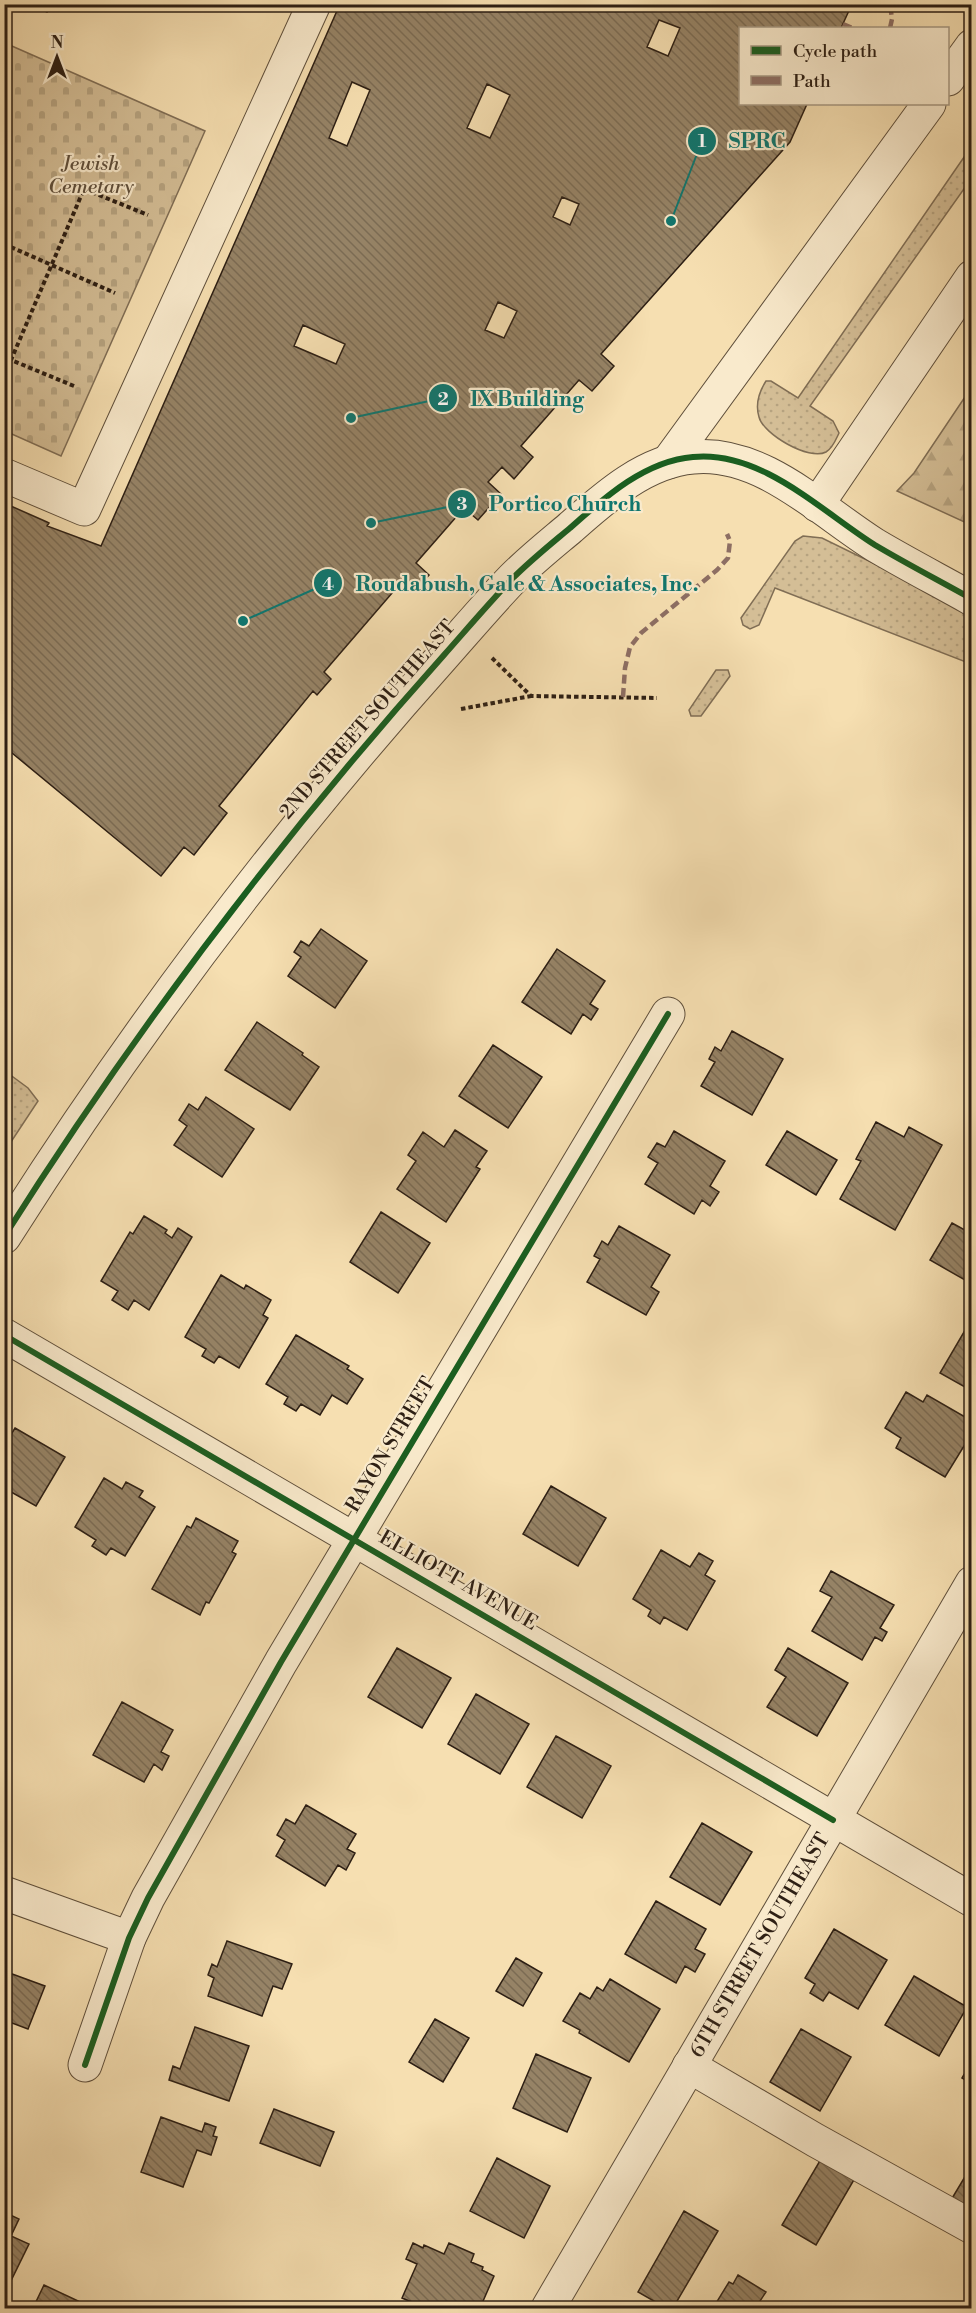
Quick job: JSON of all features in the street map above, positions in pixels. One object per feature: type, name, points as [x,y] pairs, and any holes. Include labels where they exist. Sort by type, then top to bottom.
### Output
[{"type":"street","points":[[4,475],[84,509],[314,4]]},
{"type":"street","points":[[949,78],[972,46]]},
{"type":"street","points":[[668,462],[928,105]]},
{"type":"street","points":[[817,505],[972,277]]},
{"type":"street","name":"2ND STREET SOUTHEAST","points":[[4,1238],[151,1020],[291,835],[407,697],[515,576],[595,505],[642,472],[668,462],[695,456],[737,460],[769,474],[876,545],[972,599]]},
{"type":"street","name":"RAYON STREET","points":[[85,2065],[129,1938],[148,1898],[355,1539],[668,1014]]},
{"type":"street","name":"ELLIOTT AVENUE","points":[[4,1335],[972,1900]]},
{"type":"street","name":"6TH STREET SOUTHEAST","points":[[548,2308],[972,1583]]},
{"type":"street","points":[[4,1893],[129,1938]]},
{"type":"street","points":[[689,2066],[972,2227]]},
{"type":"path","points":[[74,386],[11,360],[51,265],[84,189],[148,215]]},
{"type":"path","points":[[4,244],[115,293]]},
{"type":"path","points":[[491,657],[531,696]]},
{"type":"path","points":[[461,709],[531,696],[657,698]]},
{"type":"green space","name":"Jewish Cemetary","points":[[5,43],[205,131],[61,456],[5,431]]},
{"type":"green space","points":[[971,147],[971,179],[810,406],[833,421],[839,433],[832,446],[826,452],[809,453],[777,438],[762,424],[757,407],[761,389],[766,381],[771,381],[798,398]]},
{"type":"green space","points":[[971,388],[972,525],[897,491],[914,473]]},
{"type":"green space","points":[[803,536],[822,538],[971,611],[971,664],[775,588],[759,625],[750,629],[743,625],[741,618],[795,541]]},
{"type":"green space","points":[[716,670],[728,670],[730,676],[701,716],[691,716],[689,710]]},
{"type":"green space","points":[[5,1071],[28,1088],[38,1101],[5,1151]]},
{"type":"building","points":[[29,4],[50,4],[47,12]]},
{"type":"building","points":[[340,4],[852,4],[841,27],[739,27],[739,105],[807,105],[790,142],[601,354],[614,366],[592,391],[579,380],[521,446],[533,457],[514,479],[502,467],[488,482],[501,494],[478,520],[464,508],[416,563],[429,575],[417,588],[405,578],[324,672],[331,679],[317,695],[313,691],[219,806],[227,813],[194,855],[184,847],[161,876],[12,753],[4,761],[4,503],[49,523],[47,526],[101,546]],"holes":[[[659,20],[680,28],[668,56],[647,47]],[[352,82],[370,90],[347,146],[329,138]],[[487,84],[510,95],[490,138],[467,128]],[[562,197],[579,204],[570,225],[553,217]],[[498,302],[517,311],[504,338],[485,330]],[[303,325],[345,344],[336,364],[294,346]]]},
{"type":"building","points":[[321,929],[367,961],[335,1008],[288,976],[301,957],[294,952],[301,941],[309,946]]},
{"type":"building","points":[[557,949],[605,981],[590,1004],[598,1009],[591,1020],[583,1014],[571,1034],[522,1002]]},
{"type":"building","points":[[257,1022],[303,1053],[302,1055],[319,1067],[290,1110],[225,1070]]},
{"type":"building","points":[[732,1031],[783,1059],[752,1115],[701,1086],[715,1062],[709,1059],[715,1047],[721,1051]]},
{"type":"building","points":[[493,1045],[542,1077],[508,1128],[459,1096]]},
{"type":"building","points":[[206,1097],[254,1129],[222,1177],[174,1145],[187,1126],[179,1120],[189,1104],[198,1110]]},
{"type":"building","points":[[876,1122],[904,1137],[909,1127],[942,1145],[895,1230],[840,1199],[861,1161],[856,1159]]},
{"type":"building","points":[[455,1130],[487,1151],[476,1167],[480,1169],[446,1222],[397,1189],[416,1161],[408,1155],[423,1132],[444,1147]]},
{"type":"building","points":[[674,1131],[725,1161],[710,1186],[719,1192],[710,1206],[702,1200],[694,1214],[645,1184],[658,1163],[648,1157],[657,1143],[665,1147]]},
{"type":"building","points":[[787,1131],[837,1160],[816,1195],[766,1165]]},
{"type":"building","points":[[381,1212],[430,1243],[398,1293],[350,1262]]},
{"type":"building","points":[[144,1216],[167,1230],[165,1233],[172,1238],[178,1228],[192,1237],[149,1310],[134,1300],[128,1310],[112,1300],[118,1291],[101,1281],[130,1232],[133,1234]]},
{"type":"building","points":[[952,1223],[972,1234],[972,1284],[930,1260]]},
{"type":"building","points":[[619,1226],[670,1255],[651,1287],[659,1292],[646,1315],[587,1282],[600,1259],[594,1256],[602,1241],[608,1245]]},
{"type":"building","points":[[221,1275],[244,1289],[246,1285],[271,1300],[263,1315],[268,1318],[239,1368],[219,1356],[214,1363],[202,1356],[206,1349],[185,1337]]},
{"type":"building","points":[[972,1321],[972,1391],[940,1373]]},
{"type":"building","points":[[296,1335],[349,1366],[347,1369],[363,1379],[347,1404],[332,1395],[320,1415],[301,1404],[296,1411],[284,1404],[288,1397],[266,1384]]},
{"type":"building","points":[[906,1392],[923,1402],[927,1395],[972,1421],[972,1433],[945,1477],[896,1448],[901,1438],[885,1428]]},
{"type":"building","points":[[15,1428],[65,1457],[36,1506],[4,1488],[4,1446]]},
{"type":"building","points":[[104,1478],[122,1489],[126,1482],[143,1491],[139,1497],[155,1507],[125,1556],[111,1548],[106,1555],[92,1546],[96,1540],[75,1527]]},
{"type":"building","points":[[551,1486],[606,1518],[578,1566],[523,1534]]},
{"type":"building","points":[[196,1518],[238,1541],[232,1552],[236,1554],[200,1615],[152,1589],[187,1526],[191,1528]]},
{"type":"building","points":[[661,1550],[690,1567],[699,1553],[713,1561],[705,1575],[715,1581],[687,1630],[664,1617],[660,1624],[648,1616],[651,1610],[633,1599]]},
{"type":"building","points":[[831,1571],[894,1605],[880,1628],[887,1632],[882,1641],[875,1637],[862,1660],[812,1631],[832,1597],[820,1591]]},
{"type":"building","points":[[397,1648],[451,1678],[422,1728],[368,1697]]},
{"type":"building","points":[[788,1648],[848,1683],[817,1736],[767,1707],[786,1677],[775,1670]]},
{"type":"building","points":[[476,1694],[529,1724],[500,1774],[448,1744]]},
{"type":"building","points":[[122,1702],[173,1730],[161,1752],[169,1756],[162,1770],[154,1764],[144,1782],[93,1755]]},
{"type":"building","points":[[556,1736],[611,1766],[582,1818],[527,1787]]},
{"type":"building","points":[[306,1805],[356,1834],[347,1849],[355,1853],[346,1870],[338,1865],[325,1886],[276,1856],[285,1840],[277,1835],[286,1819],[295,1824]]},
{"type":"building","points":[[702,1823],[752,1852],[720,1905],[670,1877]]},
{"type":"building","points":[[656,1901],[706,1929],[695,1949],[705,1954],[695,1972],[685,1966],[676,1983],[625,1954]]},
{"type":"building","points":[[834,1929],[887,1960],[858,2009],[829,1992],[823,2001],[810,1993],[815,1984],[805,1978]]},
{"type":"building","points":[[227,1941],[292,1964],[282,1989],[273,1986],[262,2016],[208,1996],[214,1978],[208,1975],[212,1964],[217,1967]]},
{"type":"building","points":[[516,1958],[542,1973],[523,2006],[496,1991]]},
{"type":"building","points":[[4,1971],[45,1986],[28,2029],[4,2020]]},
{"type":"building","points":[[914,1976],[967,2007],[939,2056],[885,2025]]},
{"type":"building","points":[[610,1979],[660,2009],[629,2062],[563,2021],[580,1993],[590,1999],[597,1987],[603,1991]]},
{"type":"building","points":[[435,2019],[469,2038],[443,2082],[409,2062]]},
{"type":"building","points":[[195,2027],[249,2046],[229,2101],[169,2080],[173,2066],[180,2069]]},
{"type":"building","points":[[801,2029],[851,2057],[820,2111],[770,2082]]},
{"type":"building","points":[[536,2054],[591,2078],[567,2132],[513,2108]]},
{"type":"building","points":[[972,2061],[972,2084],[962,2078]]},
{"type":"building","points":[[274,2109],[334,2132],[320,2166],[260,2143]]},
{"type":"building","points":[[161,2117],[202,2132],[205,2123],[216,2127],[213,2136],[217,2137],[211,2155],[197,2150],[183,2187],[141,2172]]},
{"type":"building","points":[[497,2158],[550,2186],[524,2238],[470,2211]]},
{"type":"building","points":[[821,2159],[855,2178],[816,2245],[782,2225]]},
{"type":"building","points":[[972,2165],[972,2211],[951,2200]]},
{"type":"building","points":[[684,2211],[718,2231],[673,2308],[666,2308],[638,2292]]},
{"type":"building","points":[[4,2212],[19,2219],[11,2236],[29,2244],[4,2295]]},
{"type":"building","points":[[413,2243],[444,2254],[449,2243],[474,2254],[471,2262],[483,2267],[482,2270],[494,2276],[480,2308],[426,2308],[402,2298],[417,2264],[406,2259]]},
{"type":"building","points":[[738,2275],[766,2292],[760,2301],[772,2308],[713,2308],[729,2282],[733,2284]]},
{"type":"building","points":[[44,2285],[93,2308],[33,2308]]},
{"type":"marked path","points":[[890,4],[892,19],[890,27]]},
{"type":"marked path","points":[[843,24],[850,27]]},
{"type":"marked path","points":[[623,697],[625,668],[630,647],[641,633],[717,570],[728,558],[730,541],[727,534]]},
{"type":"cycle path","points":[[4,1237],[53,1161],[157,1011],[268,864],[325,793],[513,578],[597,504],[627,482],[658,465],[693,457],[718,457],[743,463],[789,486],[875,545],[972,599]]},
{"type":"cycle path","points":[[85,2065],[129,1938],[148,1898],[281,1662],[668,1014]]},
{"type":"cycle path","points":[[4,1335],[833,1820]]},
{"type":"place","name":"SPRC","points":[[671,221]]},
{"type":"place","name":"IX Building","points":[[351,418]]},
{"type":"place","name":"Portico Church","points":[[371,523]]},
{"type":"place","name":"Roudabush, Gale & Associates, Inc.","points":[[243,621]]}]
